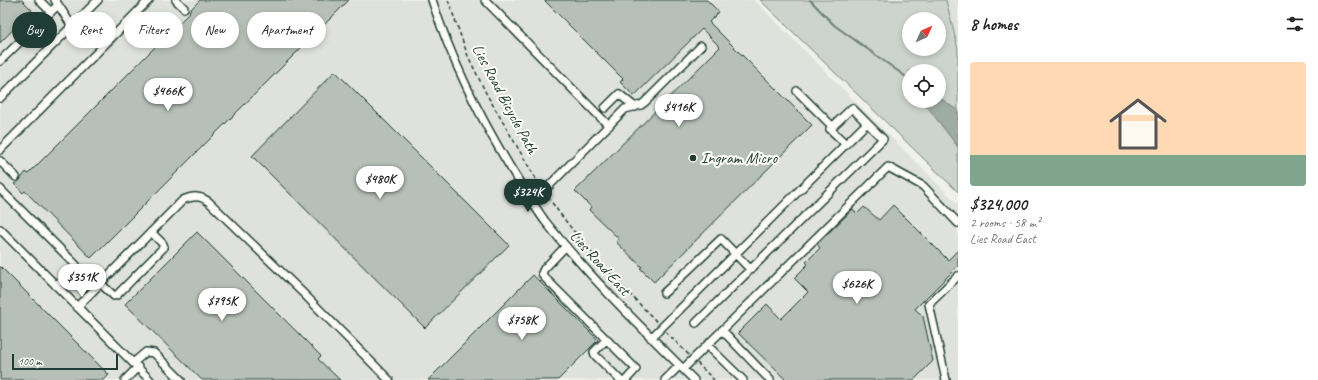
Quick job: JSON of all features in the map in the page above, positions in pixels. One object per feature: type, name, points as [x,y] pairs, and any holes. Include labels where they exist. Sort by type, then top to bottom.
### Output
[{"type":"street","points":[[39,0],[50,12],[57,2],[65,15]]},
{"type":"street","points":[[86,12],[98,0]]},
{"type":"street","points":[[0,150],[149,0]]},
{"type":"street","points":[[176,0],[184,8]]},
{"type":"street","name":"Lies Road East","points":[[432,0],[448,43],[471,96],[492,137],[544,220],[604,290],[694,380]]},
{"type":"street","points":[[485,0],[609,126]]},
{"type":"street","points":[[0,98],[65,33]]},
{"type":"street","points":[[533,202],[625,109],[635,107],[646,102],[701,46]]},
{"type":"street","points":[[0,61],[13,48]]},
{"type":"street","points":[[797,91],[832,127],[830,129],[846,144]]},
{"type":"street","points":[[605,108],[619,94],[635,107]]},
{"type":"street","points":[[696,323],[883,139],[852,108],[832,127]]},
{"type":"street","points":[[651,338],[867,123]]},
{"type":"street","points":[[0,161],[16,177]]},
{"type":"street","points":[[665,380],[693,359],[888,167],[923,186],[958,223]]},
{"type":"street","points":[[0,189],[76,266],[56,286]]},
{"type":"street","points":[[77,307],[183,200],[194,196],[206,199],[304,294],[389,380]]},
{"type":"street","points":[[0,230],[150,380]]},
{"type":"street","points":[[100,284],[114,296],[117,295],[164,247],[163,244],[151,232]]},
{"type":"street","points":[[664,293],[721,239],[750,269]]},
{"type":"street","points":[[566,246],[542,273],[544,277],[636,369],[626,380]]},
{"type":"street","points":[[945,379],[930,304],[958,276]]},
{"type":"street","points":[[722,330],[770,380]]},
{"type":"street","points":[[607,339],[594,352],[595,355],[620,380]]},
{"type":"street","points":[[707,345],[742,380]]},
{"type":"street","points":[[128,379],[146,352],[154,352],[182,380]]},
{"type":"path","name":"Lies Road Bicycle Path","points":[[448,0],[468,56],[486,93],[543,191],[563,219],[592,254],[714,380]]},
{"type":"shaded area","points":[[0,0],[754,0],[958,204],[958,380],[0,380]]},
{"type":"shaded area","points":[[760,0],[946,0],[958,49],[958,192]]},
{"type":"shaded area","points":[[946,0],[958,0],[958,49],[948,12]]},
{"type":"shaded area","points":[[946,102],[958,111],[958,147],[928,108],[946,108]]},
{"type":"building","points":[[0,0],[22,0],[32,10],[30,12],[12,12],[12,31],[0,43]]},
{"type":"building","points":[[200,0],[349,0],[326,23],[326,12],[247,12],[247,48],[301,48],[91,258],[25,191],[23,193],[14,184],[19,181],[26,172],[28,174],[154,48],[183,48],[183,19],[190,12],[189,11]]},
{"type":"building","name":"Ingram Micro","points":[[544,0],[707,0],[719,12],[709,22],[812,125],[654,282],[640,268],[642,267],[616,242],[619,239],[589,210],[591,207],[575,191],[720,47],[702,29],[634,96],[620,82],[623,79]]},
{"type":"building","points":[[335,71],[509,245],[425,328],[252,156]]},
{"type":"building","points":[[893,205],[948,260],[958,250],[958,266],[915,309],[923,316],[933,361],[914,380],[786,380],[738,333],[767,304],[781,319],[808,292],[794,278],[808,264],[806,262],[820,248],[817,244],[853,209],[857,214],[864,207],[879,220]]},
{"type":"building","points":[[197,232],[321,356],[318,359],[340,380],[202,380],[125,304]]},
{"type":"building","points":[[0,266],[109,375],[104,380],[0,380]]},
{"type":"building","points":[[533,275],[598,340],[558,380],[428,380]]},
{"type":"waterway","points":[[810,0],[834,25],[902,74]]},
{"type":"place","name":"Ingram Micro","points":[[693,158]]}]
